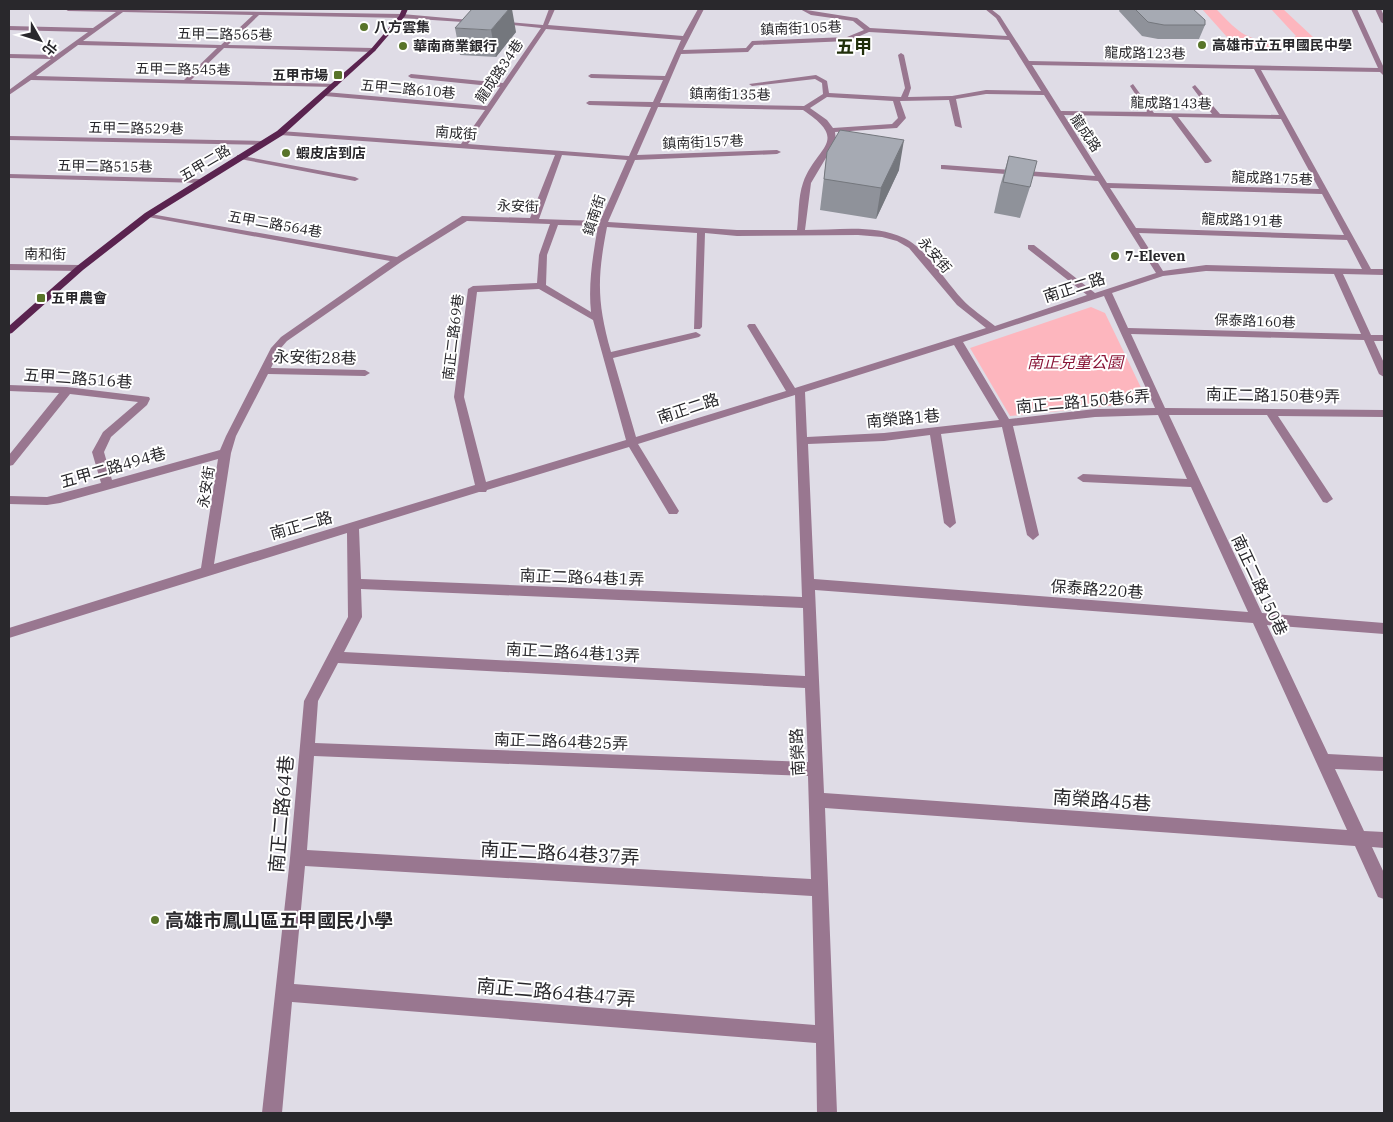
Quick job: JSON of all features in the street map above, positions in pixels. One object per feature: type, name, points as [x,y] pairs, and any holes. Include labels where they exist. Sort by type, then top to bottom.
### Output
[{"type":"main road","name":"五甲二路","points":[[9,330],[80,268],[148,215],[280,133],[373,50],[404,12]]},
{"type":"street","points":[[68,9],[404,12],[685,38]]},
{"type":"street","points":[[9,93],[122,9]]},
{"type":"street","name":"龍成路34巷","points":[[464,145],[545,26],[552,9]]},
{"type":"street","name":"鎮南街","points":[[673,511],[632,443],[596,319],[594,293],[597,255],[603,224],[654,106],[685,38],[701,9]]},
{"type":"street","points":[[803,9],[811,13],[856,19],[868,30],[1010,38]]},
{"type":"street","name":"龍成路","points":[[988,9],[998,17],[1161,274]]},
{"type":"street","points":[[1354,9],[1383,72]]},
{"type":"street","points":[[1378,9],[1384,22]]},
{"type":"street","points":[[186,81],[258,12]]},
{"type":"street","points":[[9,28],[95,30]]},
{"type":"street","name":"鎮南街105巷","points":[[679,52],[748,50],[752,43],[848,39],[868,30]]},
{"type":"street","name":"五甲二路565巷","points":[[77,43],[373,50]]},
{"type":"street","points":[[902,55],[908,88],[900,99],[902,118],[894,126],[832,130],[805,108],[826,95],[900,99],[952,98],[986,92],[1045,93]]},
{"type":"street","points":[[9,56],[58,57]]},
{"type":"street","name":"龍成路123巷","points":[[1026,63],[1256,67],[1383,72]]},
{"type":"street","name":"龍成路175巷","points":[[1256,67],[1324,192]]},
{"type":"street","points":[[411,76],[505,84]]},
{"type":"street","points":[[591,76],[667,78]]},
{"type":"street","points":[[752,84],[816,77],[826,82],[826,95]]},
{"type":"street","name":"五甲二路545巷","points":[[30,78],[335,85]]},
{"type":"street","points":[[1133,86],[1152,115]]},
{"type":"street","points":[[1195,87],[1218,116]]},
{"type":"street","name":"五甲二路610巷","points":[[325,94],[489,108]]},
{"type":"street","points":[[952,98],[959,126]]},
{"type":"street","name":"鎮南街135巷","points":[[589,103],[805,108]]},
{"type":"street","name":"龍成路143巷","points":[[1058,114],[1283,117]]},
{"type":"street","points":[[1173,115],[1208,161]]},
{"type":"street","points":[[800,232],[807,183],[832,142],[832,130]]},
{"type":"street","name":"南成街","points":[[280,133],[631,158]]},
{"type":"street","name":"五甲二路529巷","points":[[9,138],[263,143]]},
{"type":"street","name":"鎮南街157巷","points":[[631,158],[777,152]]},
{"type":"street","points":[[534,220],[559,154]]},
{"type":"street","points":[[240,157],[355,179]]},
{"type":"street","name":"龍成路175巷","points":[[944,167],[1104,182],[1324,192]]},
{"type":"street","name":"五甲二路515巷","points":[[9,176],[201,181]]},
{"type":"street","points":[[1324,192],[1368,271]]},
{"type":"street","name":"五甲二路564巷","points":[[148,215],[398,260]]},
{"type":"street","name":"永安街","points":[[207,569],[225,453],[231,436],[276,348],[284,338],[398,260],[464,218],[555,221],[746,233],[858,232],[900,239],[912,246],[960,303],[994,330]]},
{"type":"street","points":[[555,221],[543,255],[541,286],[596,319]]},
{"type":"street","name":"龍成路191巷","points":[[1134,230],[1349,238]]},
{"type":"street","points":[[608,356],[696,331],[701,231]]},
{"type":"street","points":[[1030,247],[1101,295]]},
{"type":"street","name":"南和街","points":[[9,267],[80,268]]},
{"type":"street","name":"南正二路","points":[[9,633],[207,569],[353,528],[632,443],[994,330],[1161,274],[1206,268],[1384,272]]},
{"type":"street","points":[[1337,271],[1384,374]]},
{"type":"street","name":"南正二路69巷","points":[[482,489],[459,397],[473,289],[541,286]]},
{"type":"street","name":"南正二路150巷","points":[[1101,295],[1124,331],[1384,891]]},
{"type":"street","points":[[752,326],[796,391]]},
{"type":"street","name":"保泰路160巷","points":[[1124,331],[1384,338]]},
{"type":"street","points":[[957,341],[1007,424],[1033,535]]},
{"type":"street","name":"永安街28巷","points":[[264,371],[365,373]]},
{"type":"street","name":"五甲二路516巷","points":[[9,388],[67,390],[145,399],[143,403],[107,435],[98,452],[108,486]]},
{"type":"street","points":[[9,462],[67,390]]},
{"type":"street","name":"南榮路","points":[[796,391],[802,441],[814,769],[817,800],[827,1113]]},
{"type":"street","name":"南正二路150巷9弄","points":[[1161,411],[1384,413]]},
{"type":"street","name":"南正二路150巷6弄","points":[[1007,424],[1095,413],[1161,411]]},
{"type":"street","points":[[1269,411],[1327,499]]},
{"type":"street","name":"南榮路1巷","points":[[802,441],[1007,424]]},
{"type":"street","points":[[935,431],[950,523]]},
{"type":"street","name":"五甲二路494巷","points":[[9,500],[47,502],[225,453]]},
{"type":"street","points":[[1083,478],[1195,483]]},
{"type":"street","name":"南正二路64巷","points":[[272,1113],[298,858],[311,701],[355,617],[353,528]]},
{"type":"street","name":"南正二路64巷1弄","points":[[354,584],[808,603]]},
{"type":"street","name":"保泰路220巷","points":[[808,584],[1384,628]]},
{"type":"street","name":"南正二路64巷13弄","points":[[334,658],[811,682]]},
{"type":"street","name":"南正二路64巷25弄","points":[[307,748],[814,769]]},
{"type":"street","points":[[1324,762],[1384,764]]},
{"type":"street","name":"南榮路45巷","points":[[817,800],[1384,840]]},
{"type":"street","name":"南正二路64巷37弄","points":[[298,858],[819,888]]},
{"type":"street","name":"南正二路64巷47弄","points":[[284,992],[824,1035]]},
{"type":"green space","points":[[1202,9],[1216,9],[1235,28],[1255,39],[1284,41],[1296,36],[1271,9],[1283,9],[1313,37],[1310,43],[1294,47],[1270,48],[1246,43],[1248,47],[1235,46]]},
{"type":"green space","name":"南正兒童公園","points":[[1091,307],[1105,313],[1146,398],[1138,403],[1010,416],[970,348]]},
{"type":"building","points":[[472,9],[509,9],[491,30],[455,28]]},
{"type":"building","points":[[1135,9],[1193,9],[1205,20],[1205,25],[1164,25],[1148,22]]},
{"type":"building","points":[[840,130],[904,140],[881,188],[824,179],[827,152]]},
{"type":"building","points":[[1009,156],[1037,161],[1030,187],[1003,182]]},
{"type":"place","name":"八方雲集","points":[[364,27]]},
{"type":"place","name":"高雄市立五甲國民中學","points":[[1202,45]]},
{"type":"place","name":"華南商業銀行","points":[[403,46]]},
{"type":"place","name":"五甲市場","points":[[338,75]]},
{"type":"place","name":"蝦皮店到店","points":[[286,153]]},
{"type":"place","name":"7-Eleven","points":[[1115,256]]},
{"type":"place","name":"五甲農會","points":[[41,298]]},
{"type":"place","name":"高雄市鳳山區五甲國民小學","points":[[155,920]]},
{"type":"district","name":"五甲","points":[[854,47]]}]
